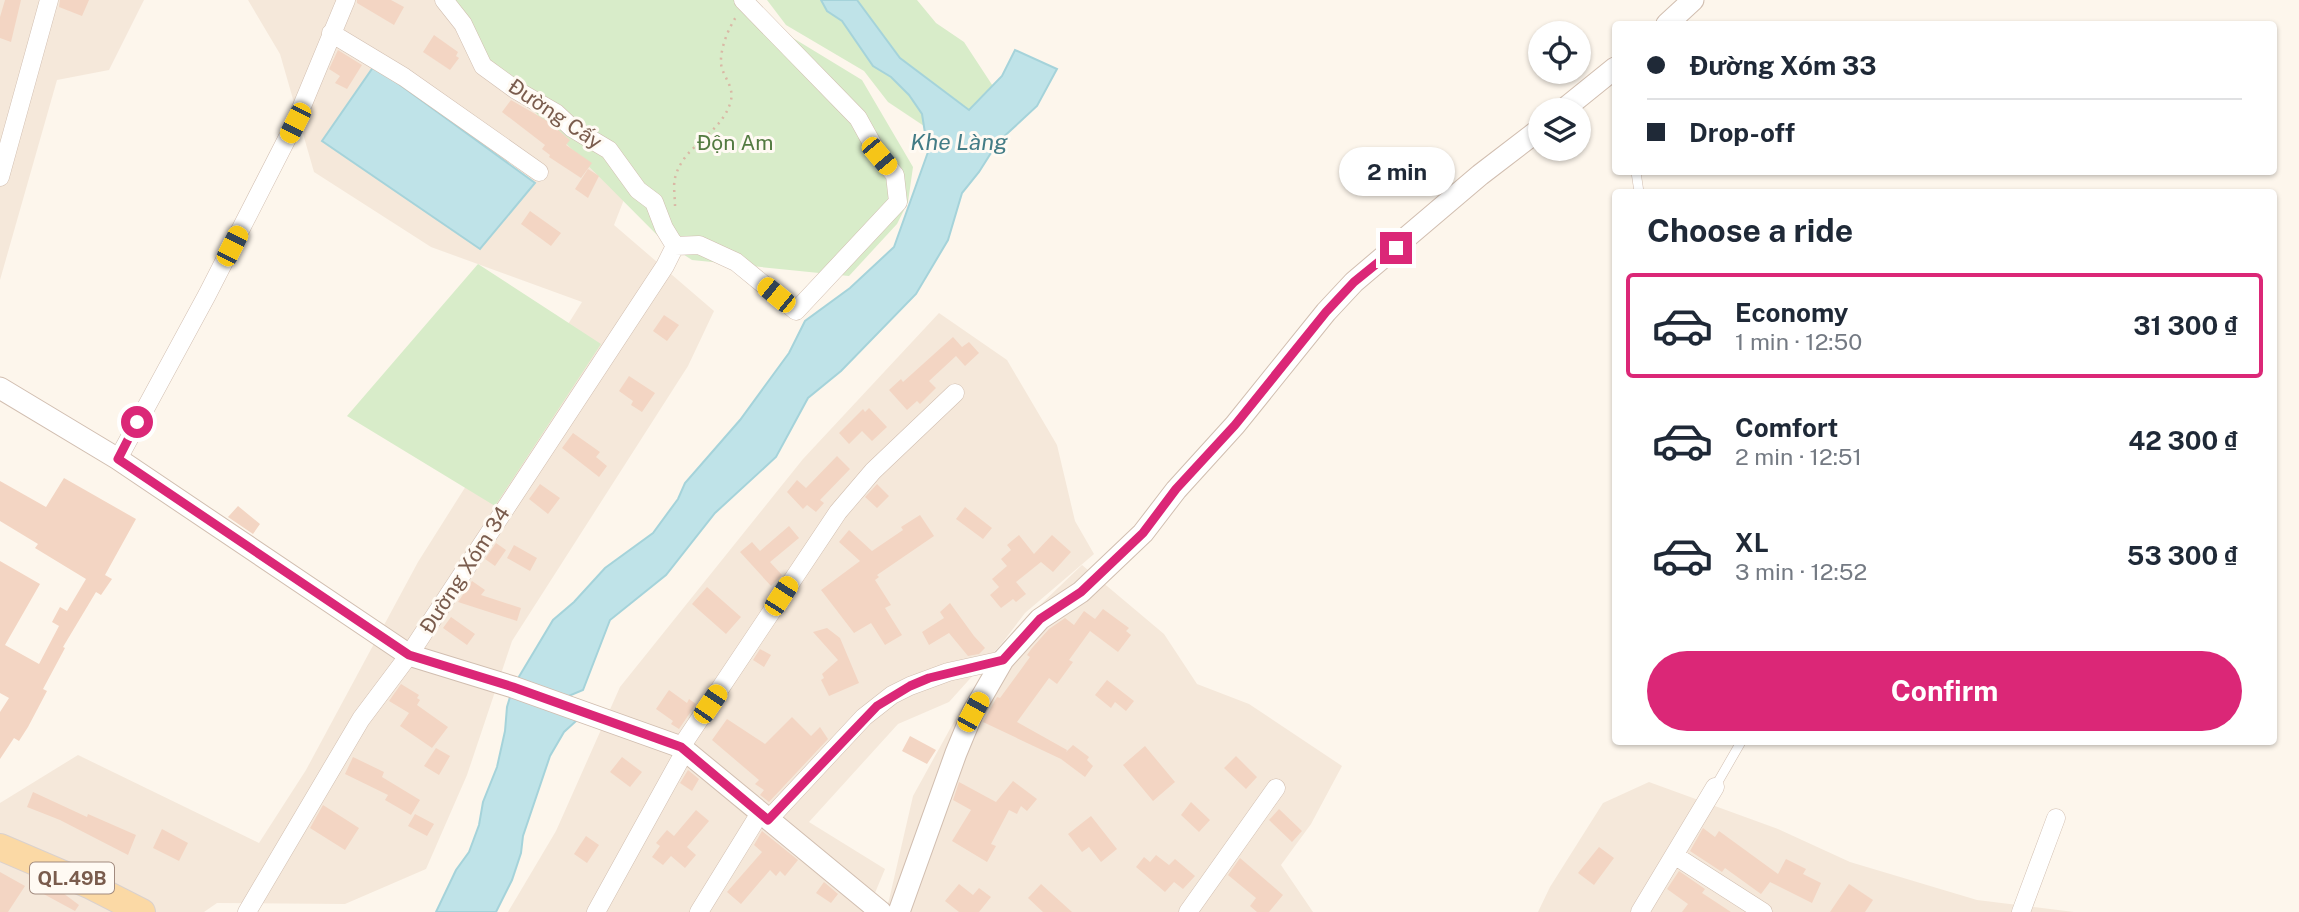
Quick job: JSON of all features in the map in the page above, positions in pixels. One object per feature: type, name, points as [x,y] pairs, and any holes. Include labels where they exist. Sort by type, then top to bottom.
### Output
[{"type":"main road","name":"QL.49B","points":[[0,847],[89,885],[142,912]]},
{"type":"street","points":[[0,177],[49,0]]},
{"type":"street","points":[[118,459],[207,295],[295,123],[346,0]]},
{"type":"street","name":"Đường Cấy","points":[[444,0],[463,24],[483,66],[516,90],[556,113],[572,128],[609,150],[638,190],[654,202],[664,228],[675,246]]},
{"type":"street","points":[[1670,21],[1693,0]]},
{"type":"street","points":[[675,246],[699,245],[736,262],[796,311],[898,202],[895,175],[879,156],[858,118],[745,1]]},
{"type":"street","points":[[331,33],[404,77],[539,172]]},
{"type":"street","points":[[1580,98],[1612,76]]},
{"type":"street","points":[[899,912],[969,722],[1003,660],[1040,619],[1081,592],[1143,533],[1176,489],[1235,425],[1326,312],[1354,282],[1480,175],[1528,138]]},
{"type":"street","name":"Đường Xóm 34","points":[[247,912],[361,719],[409,655],[665,266],[675,246]]},
{"type":"street","points":[[0,388],[118,459],[409,655],[586,712],[683,749],[881,912]]},
{"type":"street","points":[[596,912],[683,749],[838,512],[873,471],[956,393]]},
{"type":"street","points":[[699,912],[764,816],[864,717],[892,695],[938,675],[1003,660]]},
{"type":"street","points":[[1640,912],[1714,787]]},
{"type":"street","points":[[1188,912],[1276,788]]},
{"type":"street","points":[[2021,912],[2056,818]]},
{"type":"street","points":[[1674,855],[1763,912]]},
{"type":"lane","points":[[1714,787],[1739,745]]},
{"type":"path","points":[[675,212],[674,180],[682,162],[687,153],[710,135],[723,118],[731,99],[732,90],[721,63],[728,30],[745,1]]},
{"type":"shaded area","points":[[0,0],[144,0],[109,70],[57,80],[0,280]]},
{"type":"shaded area","points":[[248,0],[523,0],[652,128],[614,225],[714,311],[688,366],[512,641],[467,775],[426,869],[345,904],[217,903],[204,912],[0,912],[0,803],[78,755],[259,843],[306,770],[418,562],[582,302],[431,247],[314,172],[280,54]]},
{"type":"shaded area","points":[[939,313],[1007,360],[1057,445],[1075,521],[1094,554],[1025,613],[1003,642],[949,702],[898,724],[809,822],[885,869],[867,912],[508,912],[556,831],[620,687],[803,459]]},
{"type":"shaded area","points":[[1082,565],[1164,634],[1197,684],[1249,704],[1342,766],[1311,824],[1281,865],[1313,912],[884,912],[913,796],[961,709],[1016,628]]},
{"type":"shaded area","points":[[1649,782],[1778,829],[1850,862],[1977,900],[2074,912],[1538,912],[1550,887],[1603,803]]},
{"type":"green space","name":"Độn Am","points":[[442,0],[743,0],[775,27],[862,80],[913,167],[908,202],[897,224],[849,276],[692,260],[663,241],[497,74]]},
{"type":"green space","points":[[767,0],[917,0],[936,23],[964,42],[1004,103],[946,195],[924,126],[888,102],[864,71],[786,25]]},
{"type":"green space","points":[[478,264],[601,344],[495,506],[347,416]]},
{"type":"water","name":"Khe Làng","points":[[821,0],[857,0],[900,58],[969,110],[1002,76],[1015,50],[1057,69],[1037,106],[998,142],[962,193],[948,240],[916,294],[841,371],[808,398],[776,457],[715,513],[666,575],[610,620],[583,690],[564,698],[517,680],[553,620],[574,602],[605,568],[653,533],[678,499],[685,483],[740,420],[789,353],[805,321],[850,288],[894,247],[928,152],[922,114],[909,95],[891,77],[873,66],[842,21],[827,11]]},
{"type":"water","points":[[374,66],[535,183],[480,249],[322,141]]},
{"type":"water","points":[[513,687],[586,712],[564,732],[550,756],[523,836],[521,853],[512,880],[496,912],[436,912],[456,870],[469,852],[479,825],[483,802],[497,767]]},
{"type":"building","points":[[5,0],[21,0],[11,42],[0,38],[0,17]]},
{"type":"building","points":[[60,0],[89,0],[82,16],[59,7]]},
{"type":"building","points":[[357,0],[391,0],[404,7],[394,25],[357,3]]},
{"type":"building","points":[[434,35],[458,52],[456,56],[459,58],[450,70],[423,52]]},
{"type":"building","points":[[338,50],[362,65],[347,89],[335,83],[340,76],[329,69]]},
{"type":"building","points":[[511,100],[549,122],[570,140],[566,145],[592,163],[581,178],[549,157],[542,149],[545,145],[502,112]]},
{"type":"building","points":[[588,169],[599,176],[588,198],[575,189]]},
{"type":"building","points":[[530,211],[561,233],[551,246],[521,224]]},
{"type":"building","points":[[664,315],[679,325],[667,341],[653,331]]},
{"type":"building","points":[[953,337],[962,347],[969,342],[979,353],[965,366],[956,356],[929,381],[936,388],[920,404],[917,401],[907,410],[889,390],[901,379],[903,382]]},
{"type":"building","points":[[629,376],[655,393],[642,412],[631,405],[633,401],[619,391]]},
{"type":"building","points":[[869,408],[887,427],[872,441],[862,431],[849,444],[839,433],[863,409],[865,412]]},
{"type":"building","points":[[573,433],[600,452],[596,457],[607,466],[599,477],[562,448]]},
{"type":"building","points":[[837,456],[850,469],[820,500],[824,503],[816,512],[807,505],[803,509],[787,492],[797,480],[806,488]]},
{"type":"building","points":[[64,478],[136,519],[105,575],[112,579],[101,595],[96,592],[63,647],[65,648],[43,689],[47,691],[28,727],[19,741],[14,738],[0,759],[0,712],[9,698],[0,693],[0,561],[40,584],[5,645],[39,664],[59,626],[52,622],[60,607],[67,611],[86,579],[35,548],[38,544],[0,521],[0,481],[46,507]]},
{"type":"building","points":[[540,484],[560,498],[548,514],[529,499]]},
{"type":"building","points":[[877,484],[889,496],[877,508],[865,497]]},
{"type":"building","points":[[238,506],[260,524],[253,534],[228,517]]},
{"type":"building","points":[[965,507],[992,528],[983,539],[956,519]]},
{"type":"building","points":[[920,515],[934,536],[877,575],[879,577],[875,580],[891,605],[885,608],[902,635],[885,645],[871,623],[854,633],[821,590],[860,561],[839,542],[849,530],[872,551]]},
{"type":"building","points":[[789,526],[799,538],[770,562],[782,575],[771,586],[740,552],[752,542],[760,551]]},
{"type":"building","points":[[1019,535],[1034,554],[1052,535],[1071,552],[1053,572],[1041,562],[1016,582],[1026,594],[1001,608],[990,595],[999,587],[992,579],[1007,566],[1001,559],[1011,550],[1007,545]]},
{"type":"building","points":[[496,543],[506,550],[495,566],[485,559]]},
{"type":"building","points":[[514,545],[537,558],[530,571],[507,558]]},
{"type":"building","points":[[472,581],[485,590],[481,595],[521,608],[517,621],[458,602]]},
{"type":"building","points":[[707,587],[741,617],[726,634],[692,604]]},
{"type":"building","points":[[950,603],[985,648],[979,654],[968,656],[949,633],[929,645],[922,632],[944,618],[940,612]]},
{"type":"building","points":[[1103,609],[1129,628],[1126,631],[1131,635],[1118,652],[1090,631],[1069,660],[1073,662],[1057,684],[1049,678],[1017,722],[1067,750],[1066,752],[1073,745],[1089,757],[1087,760],[1093,766],[1085,777],[1061,759],[983,722],[997,697],[1000,698],[1030,657],[1027,655],[1049,629],[1065,618],[1074,625],[1084,611],[1095,619]]},
{"type":"building","points":[[451,617],[475,634],[467,645],[443,628]]},
{"type":"building","points":[[827,628],[840,638],[859,683],[829,696],[821,680],[824,678],[822,674],[838,660],[813,632]]},
{"type":"building","points":[[760,649],[771,655],[764,667],[753,660]]},
{"type":"building","points":[[1107,680],[1134,701],[1126,711],[1115,702],[1111,708],[1095,695]]},
{"type":"building","points":[[401,684],[419,695],[417,705],[448,727],[432,748],[400,726],[409,713],[389,701]]},
{"type":"building","points":[[669,690],[687,703],[689,699],[696,704],[679,729],[656,709]]},
{"type":"building","points":[[792,717],[811,736],[820,727],[828,739],[769,802],[760,795],[764,790],[755,784],[759,780],[712,740],[727,719],[765,744]]},
{"type":"building","points":[[910,736],[936,750],[927,764],[902,751]]},
{"type":"building","points":[[1145,746],[1175,782],[1153,801],[1123,765]]},
{"type":"building","points":[[436,748],[450,756],[439,775],[424,766]]},
{"type":"building","points":[[1236,756],[1257,777],[1246,789],[1224,768]]},
{"type":"building","points":[[353,757],[384,772],[382,777],[420,800],[411,815],[385,800],[388,795],[345,774]]},
{"type":"building","points":[[622,757],[642,772],[630,787],[610,772]]},
{"type":"building","points":[[688,770],[699,779],[692,791],[680,783]]},
{"type":"building","points":[[1013,781],[1037,799],[1027,811],[1021,806],[1017,814],[1009,810],[991,844],[996,846],[987,862],[952,841],[971,810],[953,800],[959,782],[996,802]]},
{"type":"building","points":[[33,792],[87,817],[88,814],[136,835],[128,855],[60,820],[27,807]]},
{"type":"building","points":[[1191,802],[1210,820],[1199,832],[1181,815]]},
{"type":"building","points":[[323,805],[359,828],[345,850],[310,828]]},
{"type":"building","points":[[1279,809],[1302,831],[1292,842],[1269,820]]},
{"type":"building","points":[[696,810],[709,821],[687,847],[696,855],[685,868],[671,856],[663,865],[652,857],[660,846],[656,843],[667,830],[674,836]]},
{"type":"building","points":[[415,814],[434,824],[427,836],[408,826]]},
{"type":"building","points":[[1091,816],[1117,849],[1101,862],[1089,847],[1082,852],[1068,834]]},
{"type":"building","points":[[1703,828],[1715,837],[1719,831],[1778,874],[1786,859],[1806,869],[1803,874],[1821,883],[1812,903],[1770,882],[1761,894],[1725,868],[1722,872],[1690,851]]},
{"type":"building","points":[[162,829],[188,843],[179,861],[153,848]]},
{"type":"building","points":[[762,831],[798,860],[785,876],[780,871],[776,876],[770,870],[741,904],[727,892],[762,852],[754,845]]},
{"type":"building","points":[[586,836],[599,845],[587,863],[574,854]]},
{"type":"building","points":[[1599,847],[1614,858],[1594,885],[1578,873]]},
{"type":"building","points":[[1156,855],[1169,865],[1175,859],[1195,876],[1183,889],[1174,882],[1165,892],[1136,867],[1144,857],[1150,862]]},
{"type":"building","points":[[1240,858],[1283,895],[1269,912],[1257,912],[1250,906],[1256,898],[1228,875]]},
{"type":"building","points":[[1679,871],[1705,889],[1702,893],[1731,912],[1682,912],[1688,904],[1667,889]]},
{"type":"building","points":[[0,872],[25,886],[8,912],[0,912]]},
{"type":"building","points":[[824,882],[838,894],[831,903],[816,893]]},
{"type":"building","points":[[43,883],[59,890],[79,905],[75,911],[38,891]]},
{"type":"building","points":[[959,884],[973,895],[979,888],[991,897],[979,912],[959,912],[945,901]]},
{"type":"building","points":[[1041,884],[1072,912],[1043,912],[1028,898]]},
{"type":"building","points":[[1849,884],[1873,900],[1865,912],[1830,912]]},
{"type":"route","points":[[137,422],[118,459],[409,655],[513,687],[681,747],[768,820],[864,717],[892,695],[948,672],[1003,660],[1040,619],[1081,592],[1143,533],[1176,489],[1235,425],[1326,312],[1354,282],[1396,248]]}]
